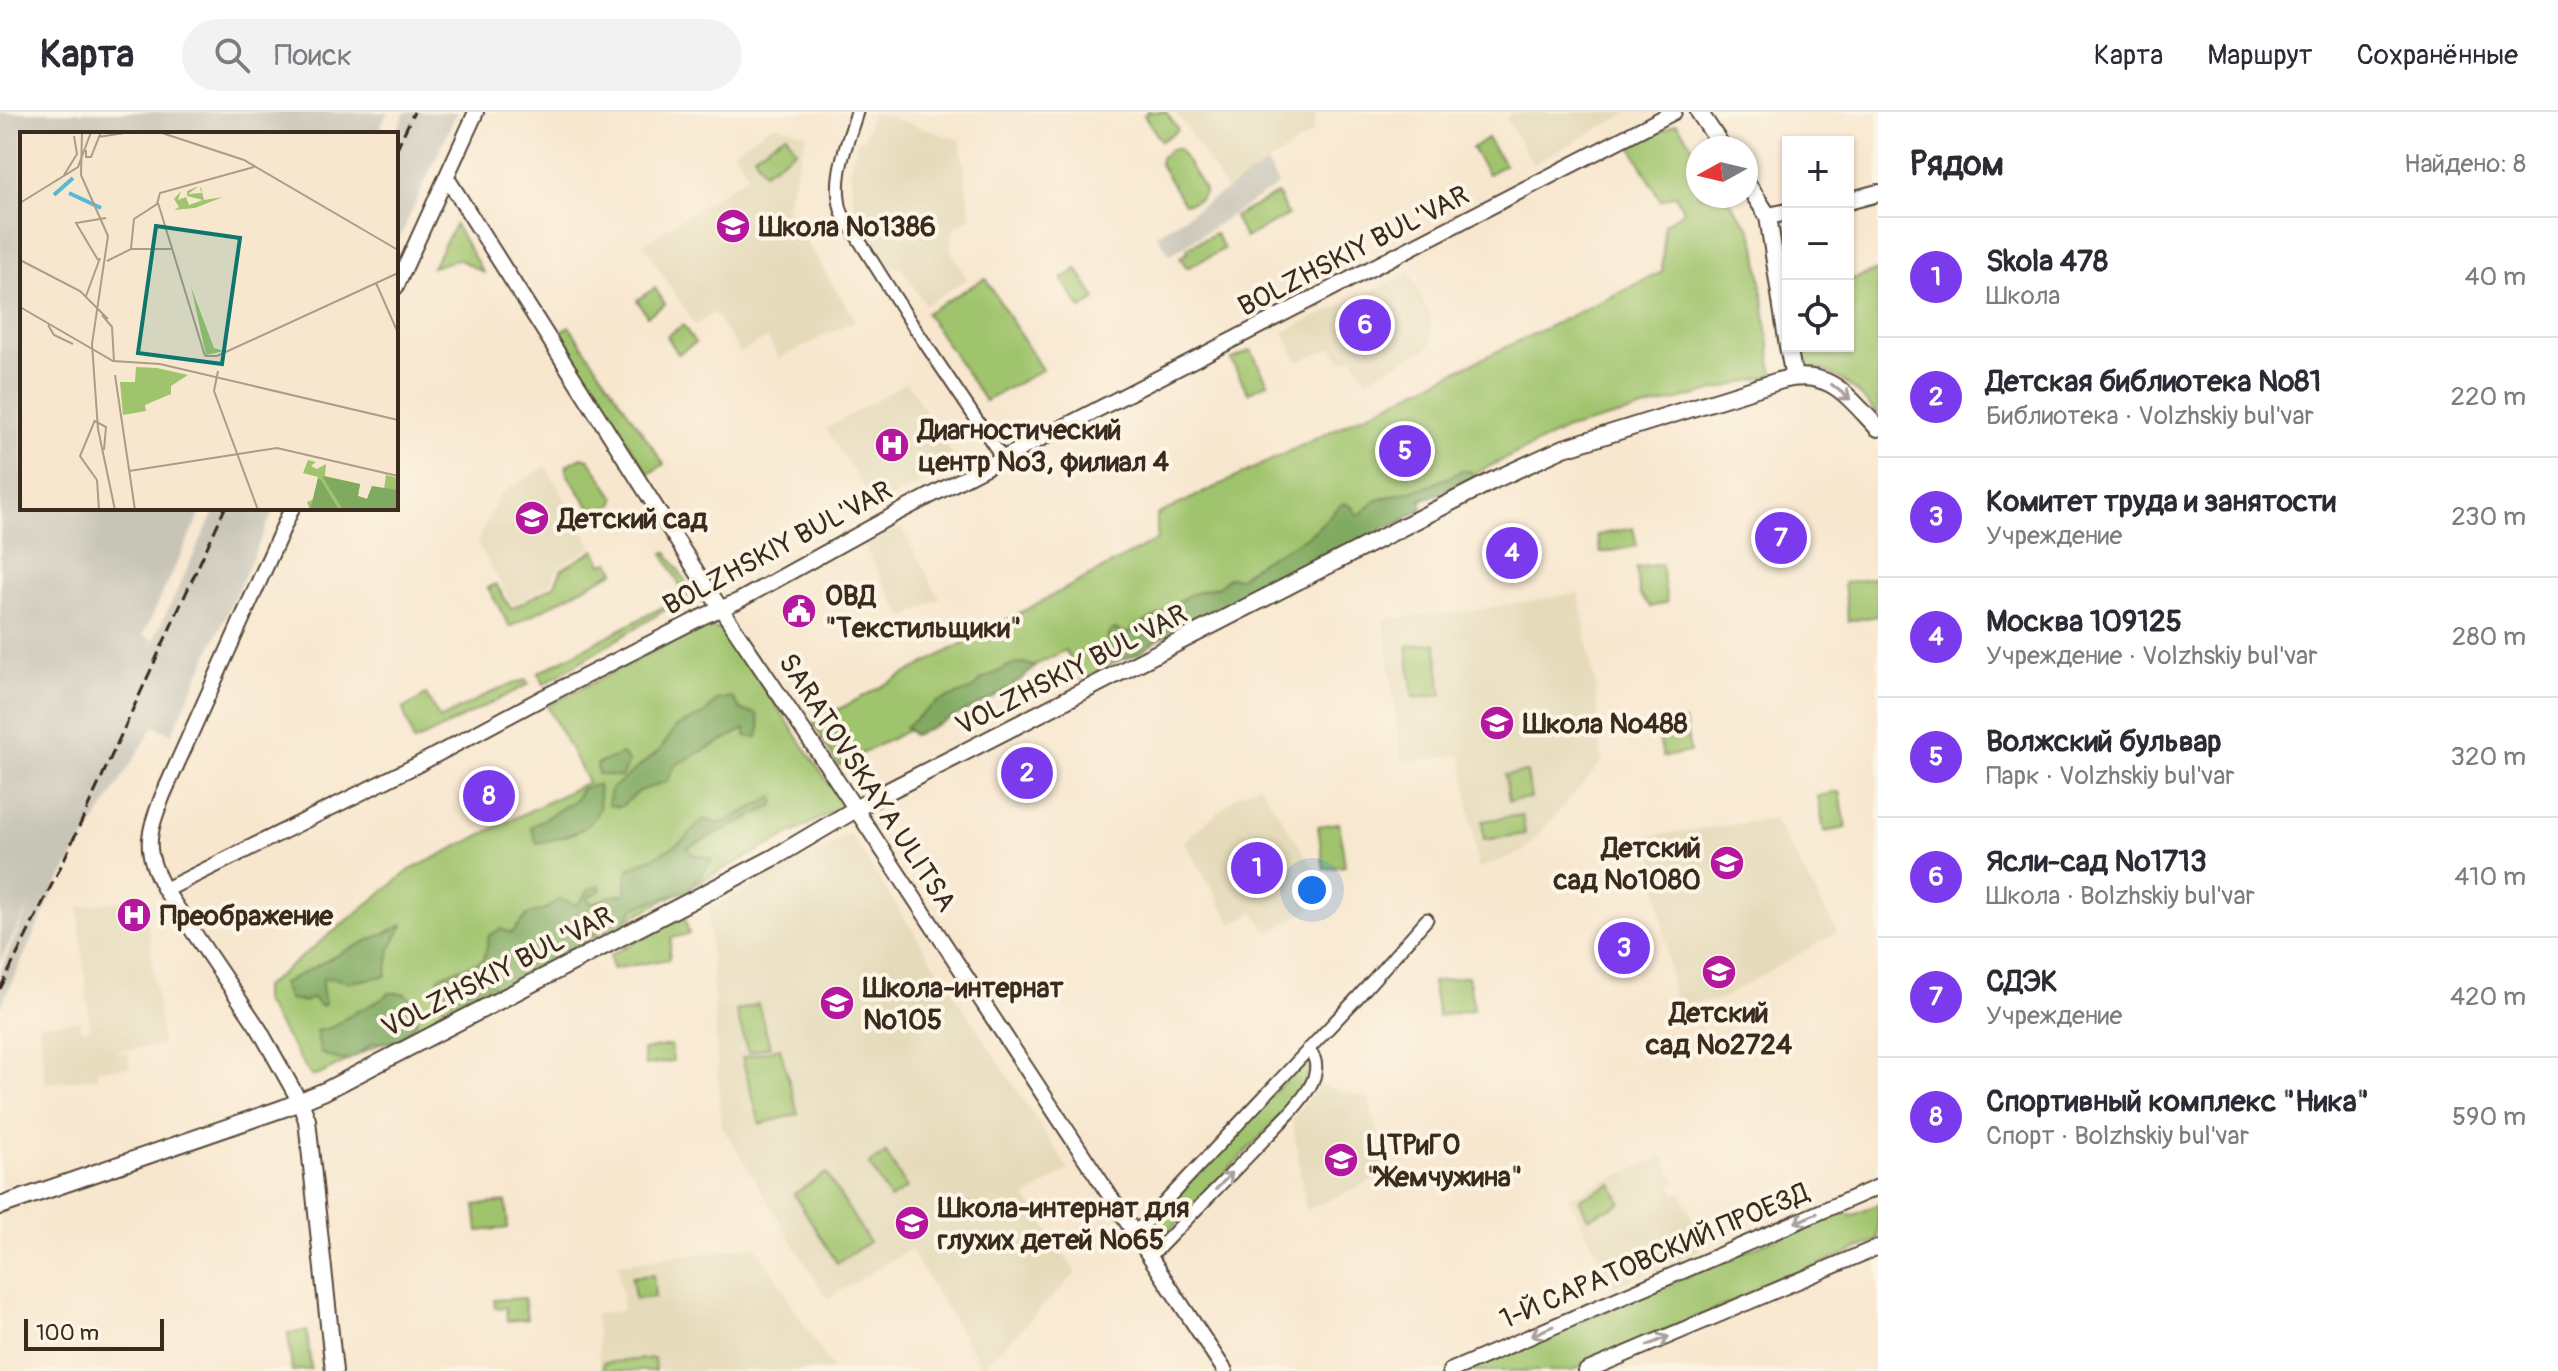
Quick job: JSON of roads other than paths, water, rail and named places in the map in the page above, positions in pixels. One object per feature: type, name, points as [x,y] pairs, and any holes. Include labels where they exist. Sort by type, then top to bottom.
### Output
[{"type":"main road","points":[[1699,112],[1715,136]]},
{"type":"main road","points":[[1854,199],[1878,193]]},
{"type":"main road","points":[[1758,201],[1768,216],[1782,307]]},
{"type":"main road","points":[[1768,216],[1782,213]]},
{"type":"main road","points":[[1789,352],[1794,377]]},
{"type":"main road","name":"VOLZHSKIY BUL'VAR","points":[[0,1206],[300,1102],[775,857],[856,809],[1530,463],[1575,444],[1794,377],[1814,377],[1832,384],[1878,428]]},
{"type":"main road","points":[[300,1102],[307,1120],[334,1371]]},
{"type":"street","points":[[398,283],[476,112]]},
{"type":"street","points":[[857,112],[837,181],[842,213],[1003,459]]},
{"type":"street","name":"BOLZHSKIY BUL'VAR","points":[[165,890],[723,608],[1668,113]]},
{"type":"street","name":"SARATOVSKAYA ULITSA","points":[[447,178],[707,588],[1225,1371]]},
{"type":"street","points":[[291,510],[182,751],[152,824],[149,849],[150,860],[165,890],[259,1029],[300,1102]]},
{"type":"street","points":[[1133,1232],[1144,1224],[1427,919]]},
{"type":"street","points":[[1149,1255],[1289,1114],[1306,1093],[1313,1080],[1316,1061],[1308,1049]]},
{"type":"street","name":"1-Й САРАТОВСКИЙ ПРОЕЗД","points":[[1450,1371],[1878,1187]]},
{"type":"street","points":[[1586,1371],[1878,1247]]},
{"type":"railway","points":[[398,146],[414,112]]},
{"type":"railway","points":[[0,989],[62,864],[224,510]]},
{"type":"place","name":"Школа №1386","points":[[733,226]]},
{"type":"place","name":"Ясли-сад №1713","points":[[1365,325]]},
{"type":"place","name":"Диагностический центр №3, филиал 4","points":[[892,445]]},
{"type":"place","name":"Волжский бульвар","points":[[1405,451]]},
{"type":"place","name":"Детский сад","points":[[532,518]]},
{"type":"place","name":"СДЭК","points":[[1781,538]]},
{"type":"place","name":"Москва 109125","points":[[1512,553]]},
{"type":"place","name":"ОВД \"Текстильщики\"","points":[[799,611]]},
{"type":"place","name":"Школа №488","points":[[1497,723]]},
{"type":"place","name":"Детская библиотека №81","points":[[1027,773]]},
{"type":"place","name":"Спортивный комплекс \"Ника\"","points":[[489,796]]},
{"type":"place","name":"Детский сад №1080","points":[[1727,863]]},
{"type":"place","name":"Skola 478","points":[[1257,868]]},
{"type":"place","name":"Преображение","points":[[134,915]]},
{"type":"place","name":"Комитет труда и занятости","points":[[1624,948]]},
{"type":"place","name":"Детский сад №2724","points":[[1719,972]]},
{"type":"place","name":"Школа-интернат №105","points":[[837,1003]]},
{"type":"place","name":"ЦТРиГО \"Жемчужина\"","points":[[1341,1160]]},
{"type":"place","name":"Школа-интернат для глухих детей №65","points":[[912,1223]]}]
